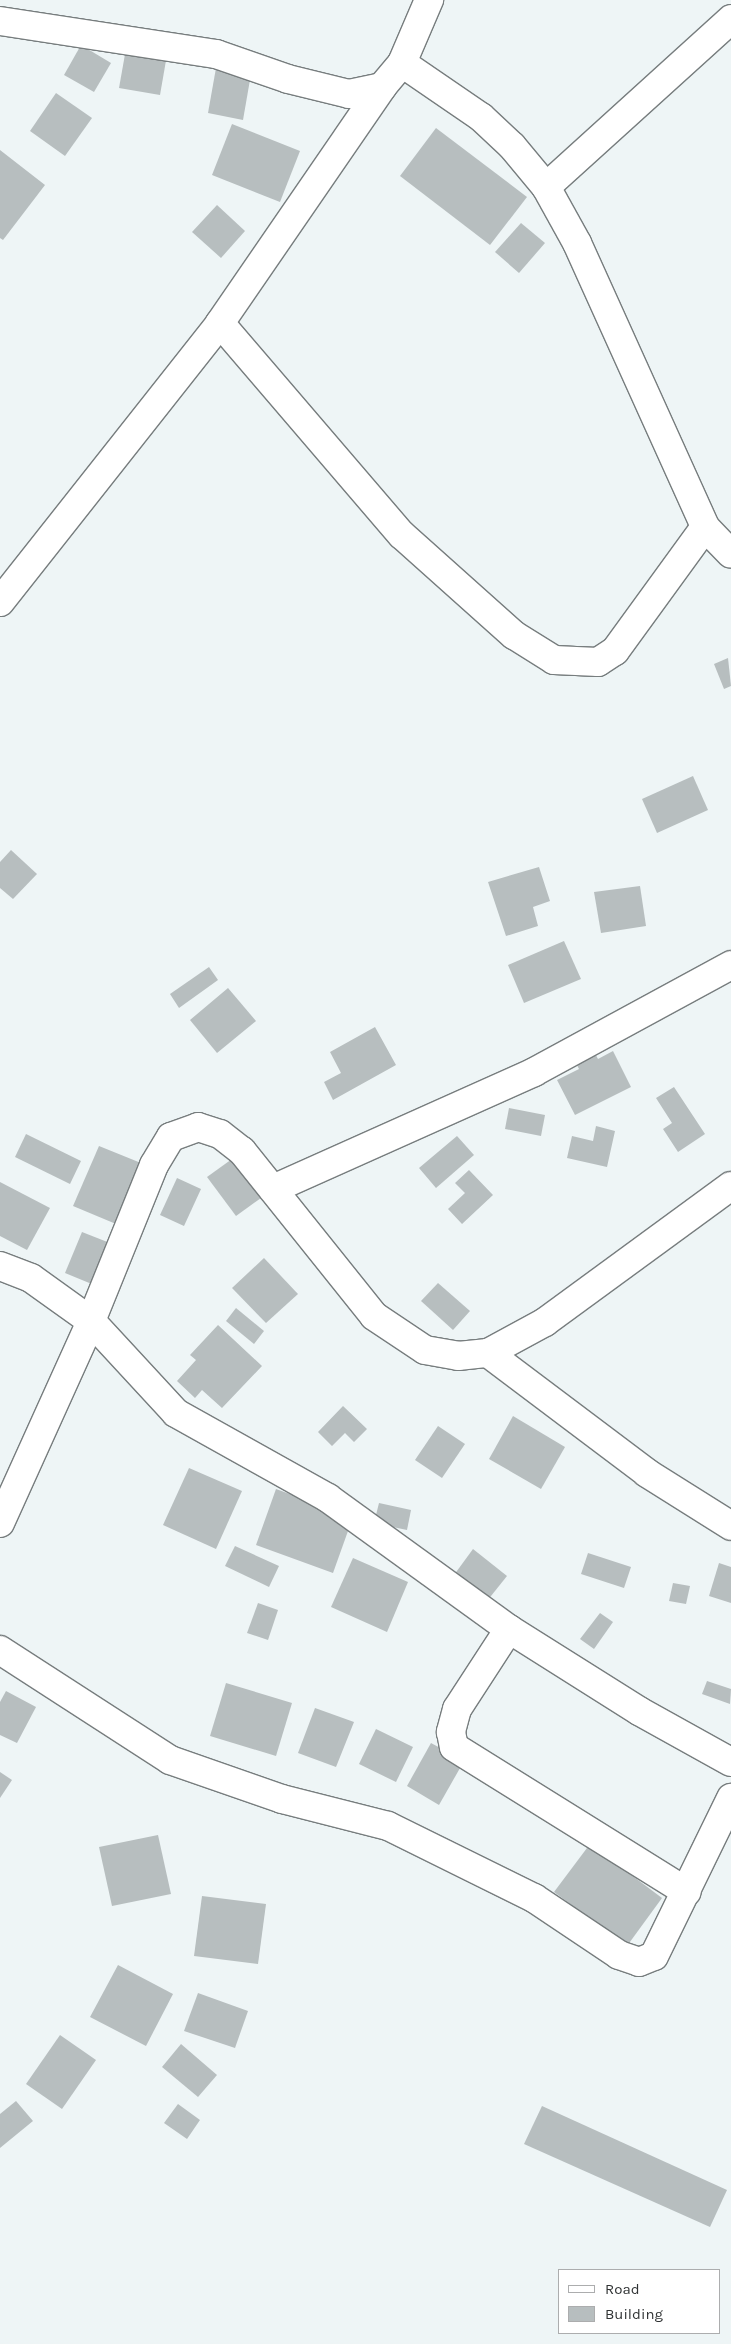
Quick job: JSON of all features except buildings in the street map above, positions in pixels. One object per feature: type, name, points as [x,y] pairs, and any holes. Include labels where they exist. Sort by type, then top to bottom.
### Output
[{"type":"street","points":[[0,602],[220,323],[382,87],[402,63],[429,0]]},
{"type":"street","points":[[546,187],[731,20]]},
{"type":"street","points":[[0,21],[216,54],[340,92],[367,92],[382,87]]},
{"type":"street","points":[[220,323],[402,536],[514,634],[554,660],[598,662],[615,651],[720,536],[577,243],[546,187],[512,146],[481,117],[402,63]]},
{"type":"street","points":[[273,1189],[534,1072],[731,965]]},
{"type":"street","points":[[0,1523],[91,1321],[154,1165],[171,1137],[198,1127],[220,1134],[242,1151],[273,1189],[304,1234],[374,1316],[425,1350],[458,1356],[488,1353],[546,1322],[731,1186]]},
{"type":"street","points":[[0,1266],[31,1278],[91,1321],[176,1413],[328,1498],[509,1630],[731,1762]]},
{"type":"street","points":[[488,1353],[647,1473],[731,1526]]},
{"type":"street","points":[[509,1630],[457,1710],[451,1732],[454,1747],[687,1892]]},
{"type":"street","points":[[0,1650],[170,1760],[282,1800],[388,1826],[534,1898],[618,1955],[639,1962],[654,1956],[687,1892],[731,1798]]}]
